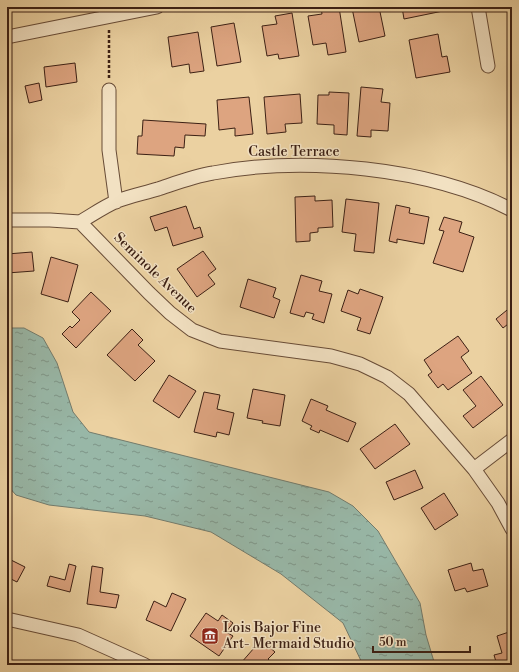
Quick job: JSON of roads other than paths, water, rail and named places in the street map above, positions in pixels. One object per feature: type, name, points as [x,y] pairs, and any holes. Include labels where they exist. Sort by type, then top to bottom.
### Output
[{"type":"street","points":[[7,37],[157,7]]},
{"type":"street","points":[[478,7],[488,66]]},
{"type":"street","points":[[109,90],[109,150],[116,202]]},
{"type":"street","name":"Castle Terrace","points":[[80,222],[116,202],[213,173],[245,168],[307,165],[342,167],[415,177],[490,199],[512,210]]},
{"type":"street","points":[[7,220],[80,222]]},
{"type":"street","name":"Seminole Avenue","points":[[80,222],[149,293],[170,313],[192,330],[220,341],[331,356],[360,364],[387,377],[399,385],[428,415],[474,469],[498,503],[512,529]]},
{"type":"street","points":[[474,469],[512,440]]},
{"type":"street","points":[[7,618],[78,635],[145,665]]},
{"type":"water","points":[[7,328],[24,328],[43,338],[57,363],[73,412],[89,432],[329,492],[353,506],[378,531],[420,603],[426,635],[435,665],[363,665],[343,623],[281,574],[211,532],[145,516],[49,505],[16,495],[7,485]]},
{"type":"place","name":"Lois Bajor Fine Art- Mermaid Studio","points":[[210,636]]}]
